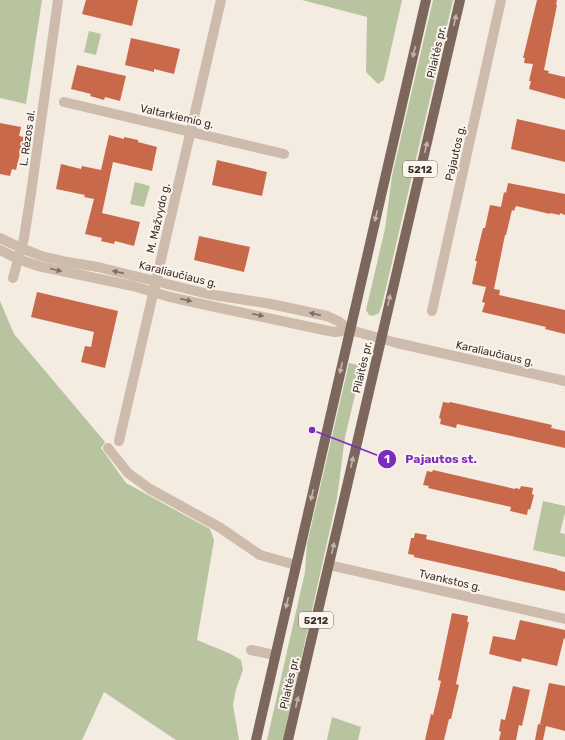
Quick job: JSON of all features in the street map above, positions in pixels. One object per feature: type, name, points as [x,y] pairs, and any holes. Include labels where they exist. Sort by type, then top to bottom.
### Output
[{"type":"main road","name":"Pilaitės pr.","points":[[256,739],[426,0]]},
{"type":"main road","name":"Pilaitės pr.","points":[[288,740],[460,0]]},
{"type":"street","name":"L. Rėzos al.","points":[[13,278],[21,248],[31,193],[58,0]]},
{"type":"street","name":"M. Mažvydo g.","points":[[119,441],[220,0]]},
{"type":"street","name":"Pajautos g.","points":[[432,311],[501,0]]},
{"type":"street","name":"Valtarkiemio g.","points":[[64,102],[284,154]]},
{"type":"street","name":"Karaliaučiaus g.","points":[[0,238],[21,248],[54,259],[113,270],[154,287],[324,330],[336,332],[350,330]]},
{"type":"street","name":"Karaliaučiaus g.","points":[[0,250],[38,266],[121,283],[271,304],[327,316],[338,321],[350,330],[565,381]]},
{"type":"street","points":[[108,448],[128,473],[150,489],[220,527],[260,555],[296,565]]},
{"type":"street","name":"Tvankstos g.","points":[[329,565],[565,619]]},
{"type":"street","points":[[251,650],[275,655]]},
{"type":"green space","points":[[0,0],[42,0],[26,104],[0,98]]},
{"type":"green space","points":[[302,0],[402,0],[384,80],[378,84],[366,72],[367,17]]},
{"type":"green space","points":[[433,0],[453,0],[382,305],[379,313],[373,316],[369,315],[366,310],[385,229],[392,176]]},
{"type":"green space","points":[[89,31],[101,34],[96,55],[84,52]]},
{"type":"green space","points":[[135,182],[150,186],[144,207],[130,204]]},
{"type":"green space","points":[[0,301],[14,334],[105,442],[101,448],[126,483],[210,529],[214,540],[197,640],[231,654],[241,660],[243,670],[236,689],[233,705],[239,740],[176,740],[104,692],[82,740],[0,740]]},
{"type":"green space","points":[[349,363],[362,366],[345,437],[337,498],[283,740],[267,740],[305,572],[307,544]]},
{"type":"green space","points":[[543,501],[565,506],[565,513],[560,533],[565,534],[565,557],[533,550]]},
{"type":"green space","points":[[332,717],[361,727],[358,740],[327,740]]},
{"type":"building","points":[[86,0],[138,0],[132,26],[82,14]]},
{"type":"building","points":[[537,0],[557,0],[544,70],[549,71],[548,73],[565,77],[565,99],[529,89],[531,81],[529,81],[533,64],[524,63],[525,58],[523,58]]},
{"type":"building","points":[[131,38],[180,49],[174,74],[154,69],[154,72],[125,65]]},
{"type":"building","points":[[77,65],[126,76],[120,101],[105,97],[104,100],[90,96],[91,94],[71,89]]},
{"type":"building","points":[[517,119],[565,130],[565,162],[511,149]]},
{"type":"building","points":[[0,123],[21,127],[19,136],[24,137],[16,170],[12,169],[10,176],[0,174]]},
{"type":"building","points":[[109,135],[124,139],[124,137],[138,140],[138,142],[157,147],[152,171],[113,162],[102,213],[140,222],[134,246],[115,241],[114,244],[101,241],[102,238],[85,234],[94,199],[84,197],[85,195],[56,189],[61,164],[81,169],[82,166],[101,170]]},
{"type":"building","points":[[217,160],[267,172],[262,196],[212,185]]},
{"type":"building","points":[[508,183],[565,194],[565,215],[560,213],[560,215],[550,214],[516,206],[514,211],[512,210],[505,235],[494,289],[500,290],[499,295],[565,310],[565,334],[545,329],[546,327],[482,312],[485,303],[482,302],[486,287],[472,284],[477,261],[475,261],[490,205],[501,207],[504,192],[506,193]]},
{"type":"building","points":[[199,236],[250,247],[244,272],[194,260]]},
{"type":"building","points":[[37,292],[118,311],[105,368],[81,362],[85,346],[91,347],[94,332],[31,317]]},
{"type":"building","points":[[443,402],[450,402],[552,425],[551,428],[565,431],[565,448],[457,424],[456,428],[440,424],[441,419],[439,418]]},
{"type":"building","points":[[433,470],[515,489],[520,489],[521,486],[533,488],[532,494],[534,495],[530,510],[528,509],[527,515],[510,511],[511,507],[428,488],[429,486],[423,485],[427,471],[432,472]]},
{"type":"building","points":[[415,533],[427,535],[426,539],[565,572],[565,591],[414,557],[414,555],[408,554],[411,538],[414,538]]},
{"type":"building","points":[[452,613],[468,616],[467,622],[469,622],[456,684],[459,685],[451,719],[449,719],[444,740],[425,740],[441,681],[438,680]]},
{"type":"building","points":[[520,620],[565,630],[565,639],[564,638],[557,666],[522,658],[521,662],[489,654],[493,636],[515,640]]},
{"type":"building","points":[[549,683],[565,686],[565,731],[546,726],[543,740],[535,740],[538,724],[544,725],[540,724]]},
{"type":"building","points":[[513,686],[530,690],[522,726],[519,725],[516,740],[499,740],[501,732],[499,731],[501,719],[505,720]]},
{"type":"place","name":"Pajautos st.","points":[[312,430]]}]
